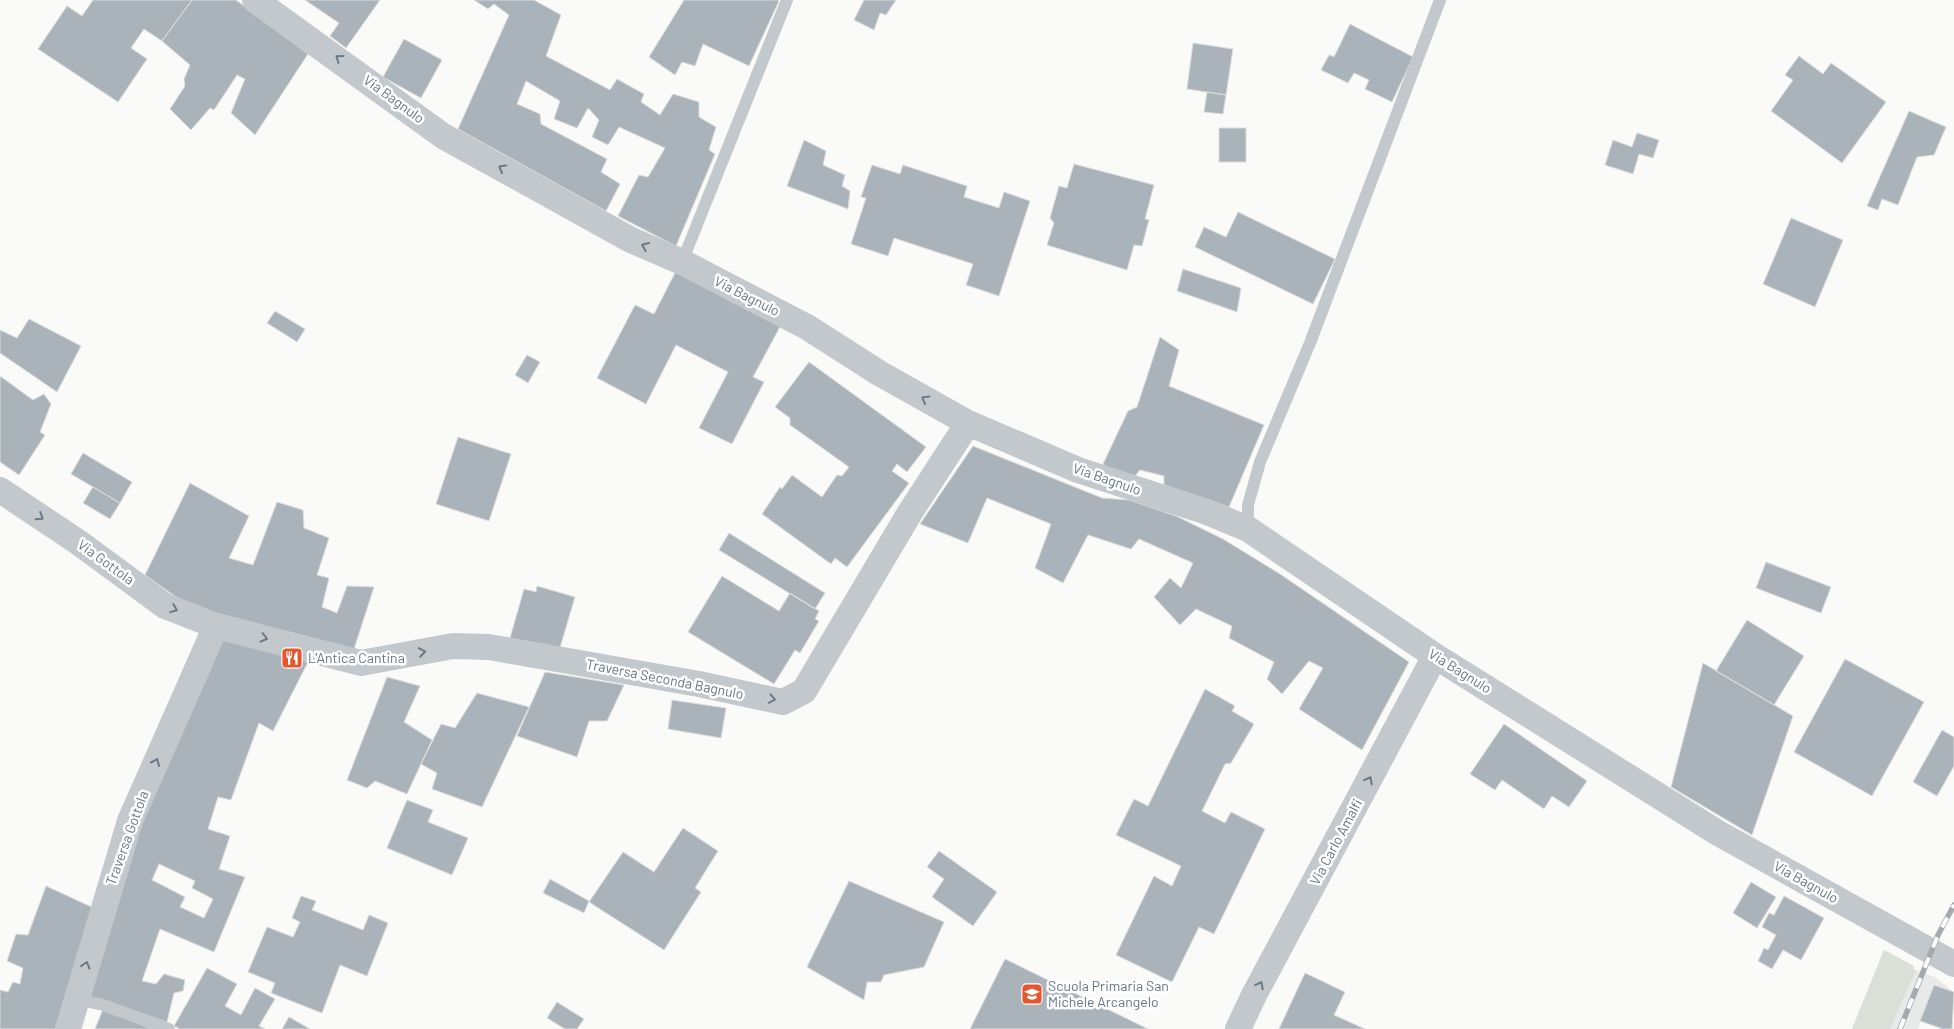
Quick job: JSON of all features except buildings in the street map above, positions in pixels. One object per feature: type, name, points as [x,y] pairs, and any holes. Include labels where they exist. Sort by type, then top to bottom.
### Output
[{"type":"street","name":"Via Bagnulo","points":[[256,0],[443,136],[631,240],[682,262],[806,326],[879,373],[968,423],[1078,470],[1206,512],[1248,529],[1435,656],[1718,832],[1954,964]]},
{"type":"street","name":"Traversa Seconda Bagnulo","points":[[216,626],[360,663],[453,646],[489,647],[698,684],[783,702],[804,691],[909,514],[968,423]]},
{"type":"street","name":"Via Gottola","points":[[0,490],[78,542],[165,606],[216,626]]},
{"type":"street","name":"Traversa Gottola","points":[[68,1029],[130,822],[216,626]]},
{"type":"street","name":"Via Carlo Amalfi","points":[[1238,1029],[1435,656]]},
{"type":"lane","points":[[682,262],[786,0]]},
{"type":"lane","points":[[1248,529],[1248,504],[1260,462],[1310,343],[1440,0]]},
{"type":"lane","points":[[76,999],[103,1005],[169,1029]]},
{"type":"shaded area","points":[[1884,950],[1914,966],[1913,969],[1935,977],[1954,992],[1933,985],[1918,1029],[1852,1029]]},
{"type":"shaded area","points":[[1884,950],[1914,966],[1913,969],[1916,970],[1890,1029],[1852,1029]]},
{"type":"railway","points":[[1900,1029],[1938,935],[1954,905]]},
{"type":"place","name":"L'Antica Cantina","points":[[292,658]]},
{"type":"place","name":"Scuola Primaria San Michele Arcangelo","points":[[1032,994]]}]
